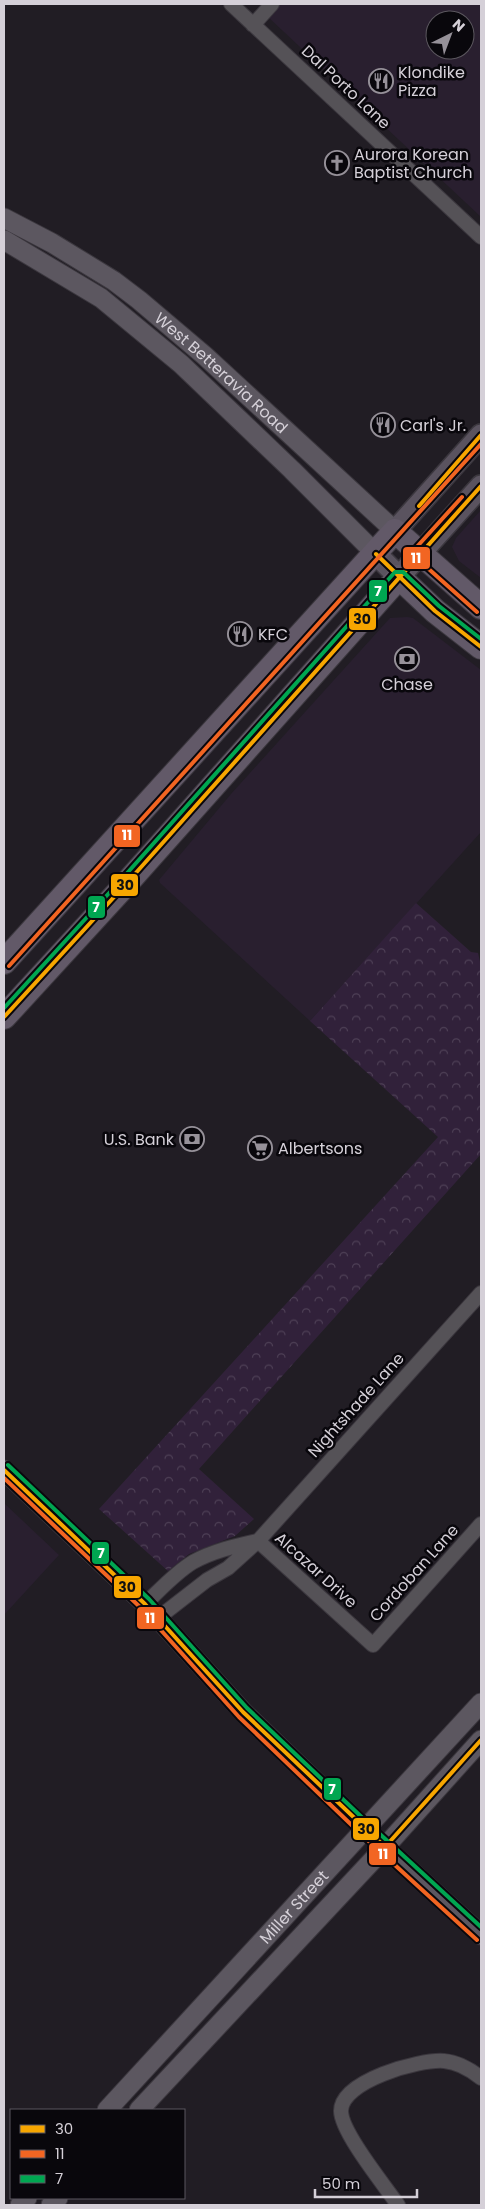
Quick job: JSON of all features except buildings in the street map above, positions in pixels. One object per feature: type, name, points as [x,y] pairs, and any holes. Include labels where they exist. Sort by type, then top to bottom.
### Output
[{"type":"highway","points":[[4,962],[396,531]]},
{"type":"highway","name":"West Betteravia Road","points":[[396,531],[419,554],[481,607]]},
{"type":"highway","points":[[5,1011],[133,877],[399,577],[436,611],[481,647]]},
{"type":"main road","points":[[396,531],[481,435]]},
{"type":"main road","points":[[399,577],[481,486]]},
{"type":"main road","name":"West Betteravia Road","points":[[376,554],[399,577]]},
{"type":"street","name":"Dal Porto Lane","points":[[231,4],[481,237]]},
{"type":"street","points":[[253,25],[272,4]]},
{"type":"street","name":"West Betteravia Road","points":[[4,218],[60,248],[114,281],[139,300],[204,356],[396,531]]},
{"type":"street","name":"West Betteravia Road","points":[[4,240],[101,298],[181,364],[292,470],[376,554]]},
{"type":"street","name":"Nightshade Lane","points":[[158,1618],[207,1580],[228,1568],[258,1541],[481,1293]]},
{"type":"street","points":[[4,1470],[145,1604],[243,1712],[366,1830],[481,1935]]},
{"type":"street","name":"Cordoban Lane","points":[[373,1644],[481,1524]]},
{"type":"street","points":[[145,1604],[178,1573],[193,1562],[221,1550],[258,1541]]},
{"type":"street","name":"Alcazar Drive","points":[[258,1541],[373,1644]]},
{"type":"street","name":"Miller Street","points":[[108,2109],[481,1703]]},
{"type":"street","name":"Miller Street","points":[[140,2109],[385,1847],[481,1740]]},
{"type":"street","points":[[398,2205],[348,2133],[341,2114],[348,2095],[360,2086],[395,2069],[419,2062],[445,2061],[469,2069],[481,2078]]},
{"type":"shaded area","points":[[279,4],[481,4],[481,217],[267,16]]},
{"type":"shaded area","points":[[481,510],[481,578],[459,561],[452,547],[456,538]]},
{"type":"shaded area","points":[[390,618],[413,618],[481,670],[481,832],[310,1021],[160,883],[159,880],[231,794]]},
{"type":"shaded area","points":[[4,1503],[59,1555],[4,1615]]},
{"type":"green space","points":[[416,903],[471,952],[478,953],[481,966],[481,1154],[199,1469],[254,1519],[235,1536],[189,1554],[168,1571],[99,1509],[438,1137],[310,1021]]},
{"type":"transit line","name":"30","points":[[419,506],[481,435]]},
{"type":"transit line","name":"11","points":[[9,966],[481,444]]},
{"type":"transit line","name":"30","points":[[4,1017],[126,884],[481,486]]},
{"type":"transit line","name":"11","points":[[462,497],[414,550],[413,555],[477,612]]},
{"type":"transit line","name":"30","points":[[376,554],[435,611],[481,647]]},
{"type":"transit line","name":"7","points":[[4,1008],[121,880],[395,572],[403,572],[439,606],[481,639]]},
{"type":"transit line","name":"7","points":[[8,1465],[149,1599],[247,1708],[481,1927]]},
{"type":"transit line","name":"30","points":[[4,1470],[145,1604],[243,1712],[385,1847],[481,1740]]},
{"type":"transit line","name":"11","points":[[4,1478],[141,1608],[239,1717],[362,1835],[477,1940]]},
{"type":"place","name":"Klondike Pizza","points":[[381,81]]},
{"type":"place","name":"Aurora Korean Baptist Church","points":[[337,163]]},
{"type":"place","name":"Carl's Jr.","points":[[383,425]]},
{"type":"place","name":"KFC","points":[[240,634]]},
{"type":"place","name":"Chase","points":[[407,659]]},
{"type":"place","name":"U.S. Bank","points":[[192,1139]]},
{"type":"place","name":"Albertsons","points":[[260,1148]]}]
